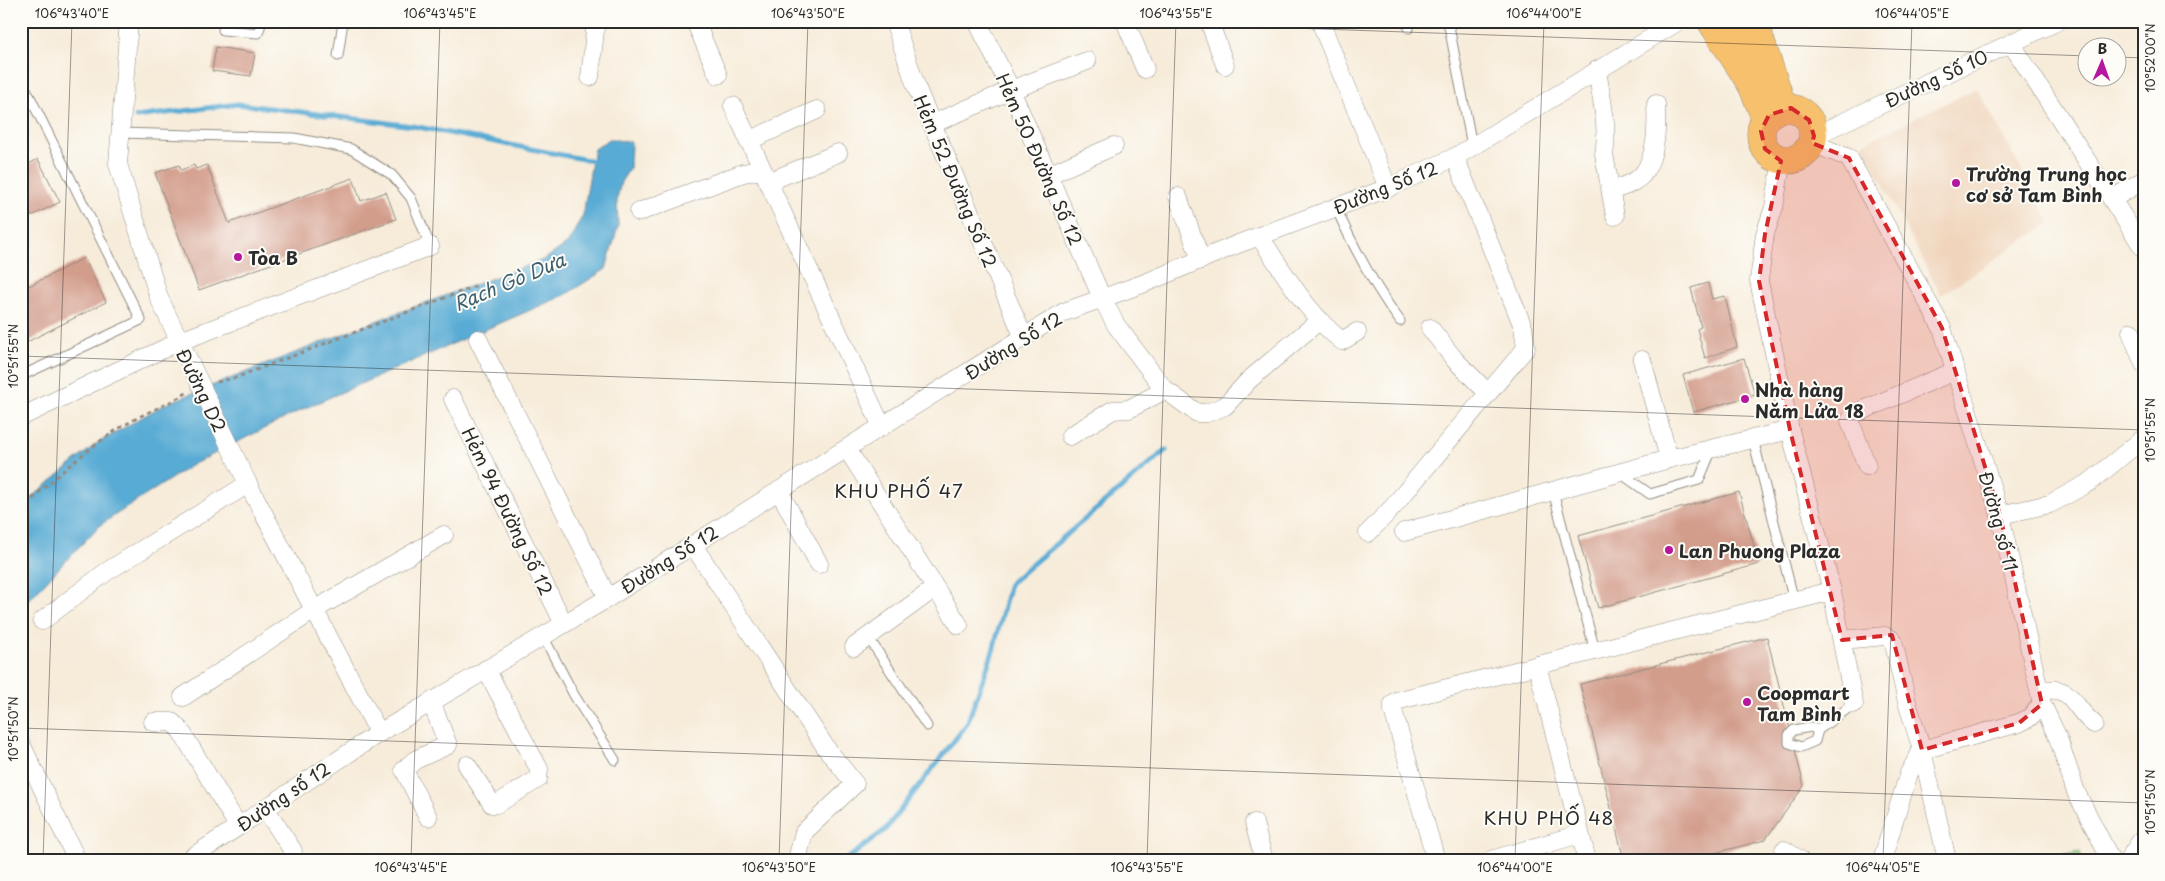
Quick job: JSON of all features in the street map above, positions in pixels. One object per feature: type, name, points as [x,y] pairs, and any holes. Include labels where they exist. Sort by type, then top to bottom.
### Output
[{"type":"main road","points":[[1711,21],[1752,85],[1774,113]]},
{"type":"main road","points":[[1739,21],[1752,85]]},
{"type":"main road","points":[[1754,21],[1774,113]]},
{"type":"main road","points":[[1791,108],[1804,114],[1812,126],[1813,139],[1800,156],[1782,160],[1770,154],[1762,143],[1761,131],[1774,113],[1791,108]]},
{"type":"street","name":"Đường D2","points":[[129,21],[118,164],[158,298],[248,484],[379,733]]},
{"type":"street","points":[[590,77],[596,21]]},
{"type":"street","points":[[695,21],[718,75]]},
{"type":"street","name":"Hẻm 52 Đường Số 12","points":[[894,21],[917,89],[1024,338]]},
{"type":"street","points":[[1125,21],[1145,69]]},
{"type":"street","points":[[1209,21],[1226,65]]},
{"type":"street","points":[[1320,21],[1388,188]]},
{"type":"street","name":"Đường Số 12","points":[[379,733],[608,598],[1064,312],[1145,283],[1259,236],[1388,188],[1455,157],[1679,21]]},
{"type":"street","name":"Hẻm 50 Đường Số 12","points":[[978,22],[1102,298],[1116,325],[1164,388],[1197,413],[1207,413],[1225,406],[1249,380],[1320,320]]},
{"type":"street","name":"Đường Số 10","points":[[1813,139],[2051,23]]},
{"type":"street","points":[[2011,43],[2144,249]]},
{"type":"street","points":[[932,124],[1010,90],[1086,61]]},
{"type":"street","points":[[1597,70],[1604,116],[1606,145],[1604,154],[1612,190],[1615,216]]},
{"type":"street","points":[[1612,190],[1629,184],[1643,175],[1652,153],[1657,124],[1656,104]]},
{"type":"street","points":[[733,106],[882,427]]},
{"type":"street","points":[[748,141],[818,110]]},
{"type":"street","name":"Đường số 11","points":[[1813,139],[1849,158],[1942,328],[2000,515],[2041,697],[2058,738],[2076,792],[2111,860]]},
{"type":"street","points":[[1048,175],[1114,146]]},
{"type":"street","points":[[639,212],[744,173],[765,176],[838,153]]},
{"type":"street","points":[[1368,533],[1392,508],[1526,348],[1523,326],[1455,157]]},
{"type":"street","points":[[1782,160],[1774,207],[1765,234],[1759,281],[1790,430],[1832,591],[1854,704]]},
{"type":"street","points":[[2112,199],[2144,180]]},
{"type":"street","points":[[1178,197],[1201,260]]},
{"type":"street","points":[[1259,236],[1320,320],[1342,341],[1357,332]]},
{"type":"street","points":[[21,416],[178,342],[430,246]]},
{"type":"street","points":[[1430,328],[1455,360],[1488,393]]},
{"type":"street","points":[[2131,332],[2144,364]]},
{"type":"street","points":[[478,339],[608,598]]},
{"type":"street","points":[[1642,360],[1669,459]]},
{"type":"street","points":[[1867,466],[1850,420],[1854,414],[1955,370]]},
{"type":"street","points":[[1070,436],[1113,410],[1129,409],[1161,392],[1164,388]]},
{"type":"street","name":"Hẻm 94 Đường Số 12","points":[[453,399],[564,624]]},
{"type":"street","points":[[1404,532],[1669,459],[1790,430]]},
{"type":"street","points":[[2000,515],[2050,504],[2090,482],[2144,438]]},
{"type":"street","points":[[847,449],[959,625]]},
{"type":"street","points":[[42,621],[106,572],[248,484]]},
{"type":"street","points":[[779,491],[819,564]]},
{"type":"street","points":[[183,697],[314,610],[444,535]]},
{"type":"street","points":[[693,545],[826,748],[855,784],[804,832],[798,860]]},
{"type":"street","points":[[854,647],[935,588]]},
{"type":"street","points":[[1436,860],[1393,704],[1396,701],[1832,591]]},
{"type":"street","points":[[1842,640],[1885,636],[1893,640],[1907,702],[1922,750],[1947,860]]},
{"type":"street","points":[[1536,665],[1587,860]]},
{"type":"street","points":[[467,766],[492,804],[497,804],[538,779],[539,769],[486,669]]},
{"type":"street","points":[[1882,860],[1909,773],[1922,750],[2019,723],[2029,718],[2041,697],[2062,690],[2069,695],[2082,715],[2094,724]]},
{"type":"street","points":[[428,817],[404,770],[414,760],[448,745],[431,702]]},
{"type":"street","points":[[153,722],[172,722],[181,731],[238,826]]},
{"type":"street","name":"Đường số 12","points":[[189,859],[379,733]]},
{"type":"street","points":[[21,744],[77,860]]},
{"type":"street","points":[[265,808],[293,851]]},
{"type":"street","points":[[1254,823],[1264,860]]},
{"type":"street","points":[[1491,860],[1580,834]]},
{"type":"street","points":[[2128,860],[2144,836]]},
{"type":"street","points":[[1784,850],[1800,860]]},
{"type":"lane","points":[[223,30],[258,33],[262,21]]},
{"type":"lane","points":[[338,56],[343,21]]},
{"type":"lane","points":[[1448,21],[1472,146]]},
{"type":"lane","points":[[21,94],[27,91],[141,320],[21,376]]},
{"type":"lane","points":[[120,133],[294,138],[351,149],[392,175],[411,198],[430,246]]},
{"type":"lane","points":[[1336,208],[1358,257],[1378,291],[1400,321]]},
{"type":"lane","points":[[1753,439],[1794,600]]},
{"type":"lane","points":[[1620,472],[1650,494],[1699,480],[1712,449]]},
{"type":"lane","points":[[1553,491],[1594,651]]},
{"type":"lane","points":[[543,636],[574,695],[615,760]]},
{"type":"lane","points":[[868,637],[927,726]]},
{"type":"lane","points":[[1818,730],[1854,704]]},
{"type":"path","points":[[21,510],[44,488],[110,436],[130,422],[171,403],[199,385],[235,378],[476,286]]},
{"type":"highlighted area","points":[[1791,108],[1809,120],[1814,136],[1812,143],[1849,158],[1942,328],[2000,515],[2042,704],[2019,723],[1922,750],[1892,635],[1842,640],[1790,430],[1759,281],[1765,234],[1781,161],[1765,149],[1761,131],[1769,115]]},
{"type":"shaded area","name":"Trường Trung học cơ sở Tam Bình","points":[[1977,88],[2050,223],[1941,295],[1862,144]]},
{"type":"green space","points":[[2080,851],[2082,860],[2039,860]]},
{"type":"water","points":[[609,139],[631,142],[630,168],[621,182],[617,199],[618,226],[606,269],[565,295],[303,409],[192,465],[100,525],[21,608],[21,506],[96,444],[163,405],[381,319],[545,259],[568,243],[583,215],[594,149]]},
{"type":"building","points":[[216,47],[255,53],[251,76],[212,71]]},
{"type":"building","points":[[38,159],[60,202],[21,221],[21,168]]},
{"type":"building","name":"Tòa B","points":[[179,165],[181,170],[194,165],[196,169],[207,165],[229,223],[353,178],[361,201],[386,192],[396,219],[199,290],[155,173]]},
{"type":"building","points":[[84,258],[106,302],[21,345],[21,290]]},
{"type":"building","points":[[1708,283],[1712,299],[1725,296],[1737,347],[1705,358],[1697,329],[1701,327],[1691,288]]},
{"type":"building","points":[[1744,358],[1755,395],[1693,412],[1683,375]]},
{"type":"building","name":"Lan Phuong Plaza","points":[[1739,492],[1759,564],[1598,608],[1578,536]]},
{"type":"building","points":[[1767,637],[1804,786],[1765,840],[1687,860],[1624,860],[1580,684]]},
{"type":"waterway","name":"Rạch Gò Dưa","points":[[136,117],[238,104],[413,126],[598,162]]},
{"type":"waterway","points":[[846,860],[885,830],[967,724],[993,651],[1010,583],[1166,450]]},
{"type":"place","name":"Trường Trung học cơ sở Tam Bình","points":[[1956,183]]},
{"type":"place","name":"Tòa B","points":[[238,257]]},
{"type":"place","name":"Nhà hàng Năm Lửa 18","points":[[1745,399]]},
{"type":"place","name":"Lan Phuong Plaza","points":[[1669,550]]},
{"type":"place","name":"Coopmart Tam Bình","points":[[1747,702]]},
{"type":"district","name":"KHU PHỐ 47","points":[[899,490]]},
{"type":"district","name":"KHU PHỐ 48","points":[[1549,817]]}]
